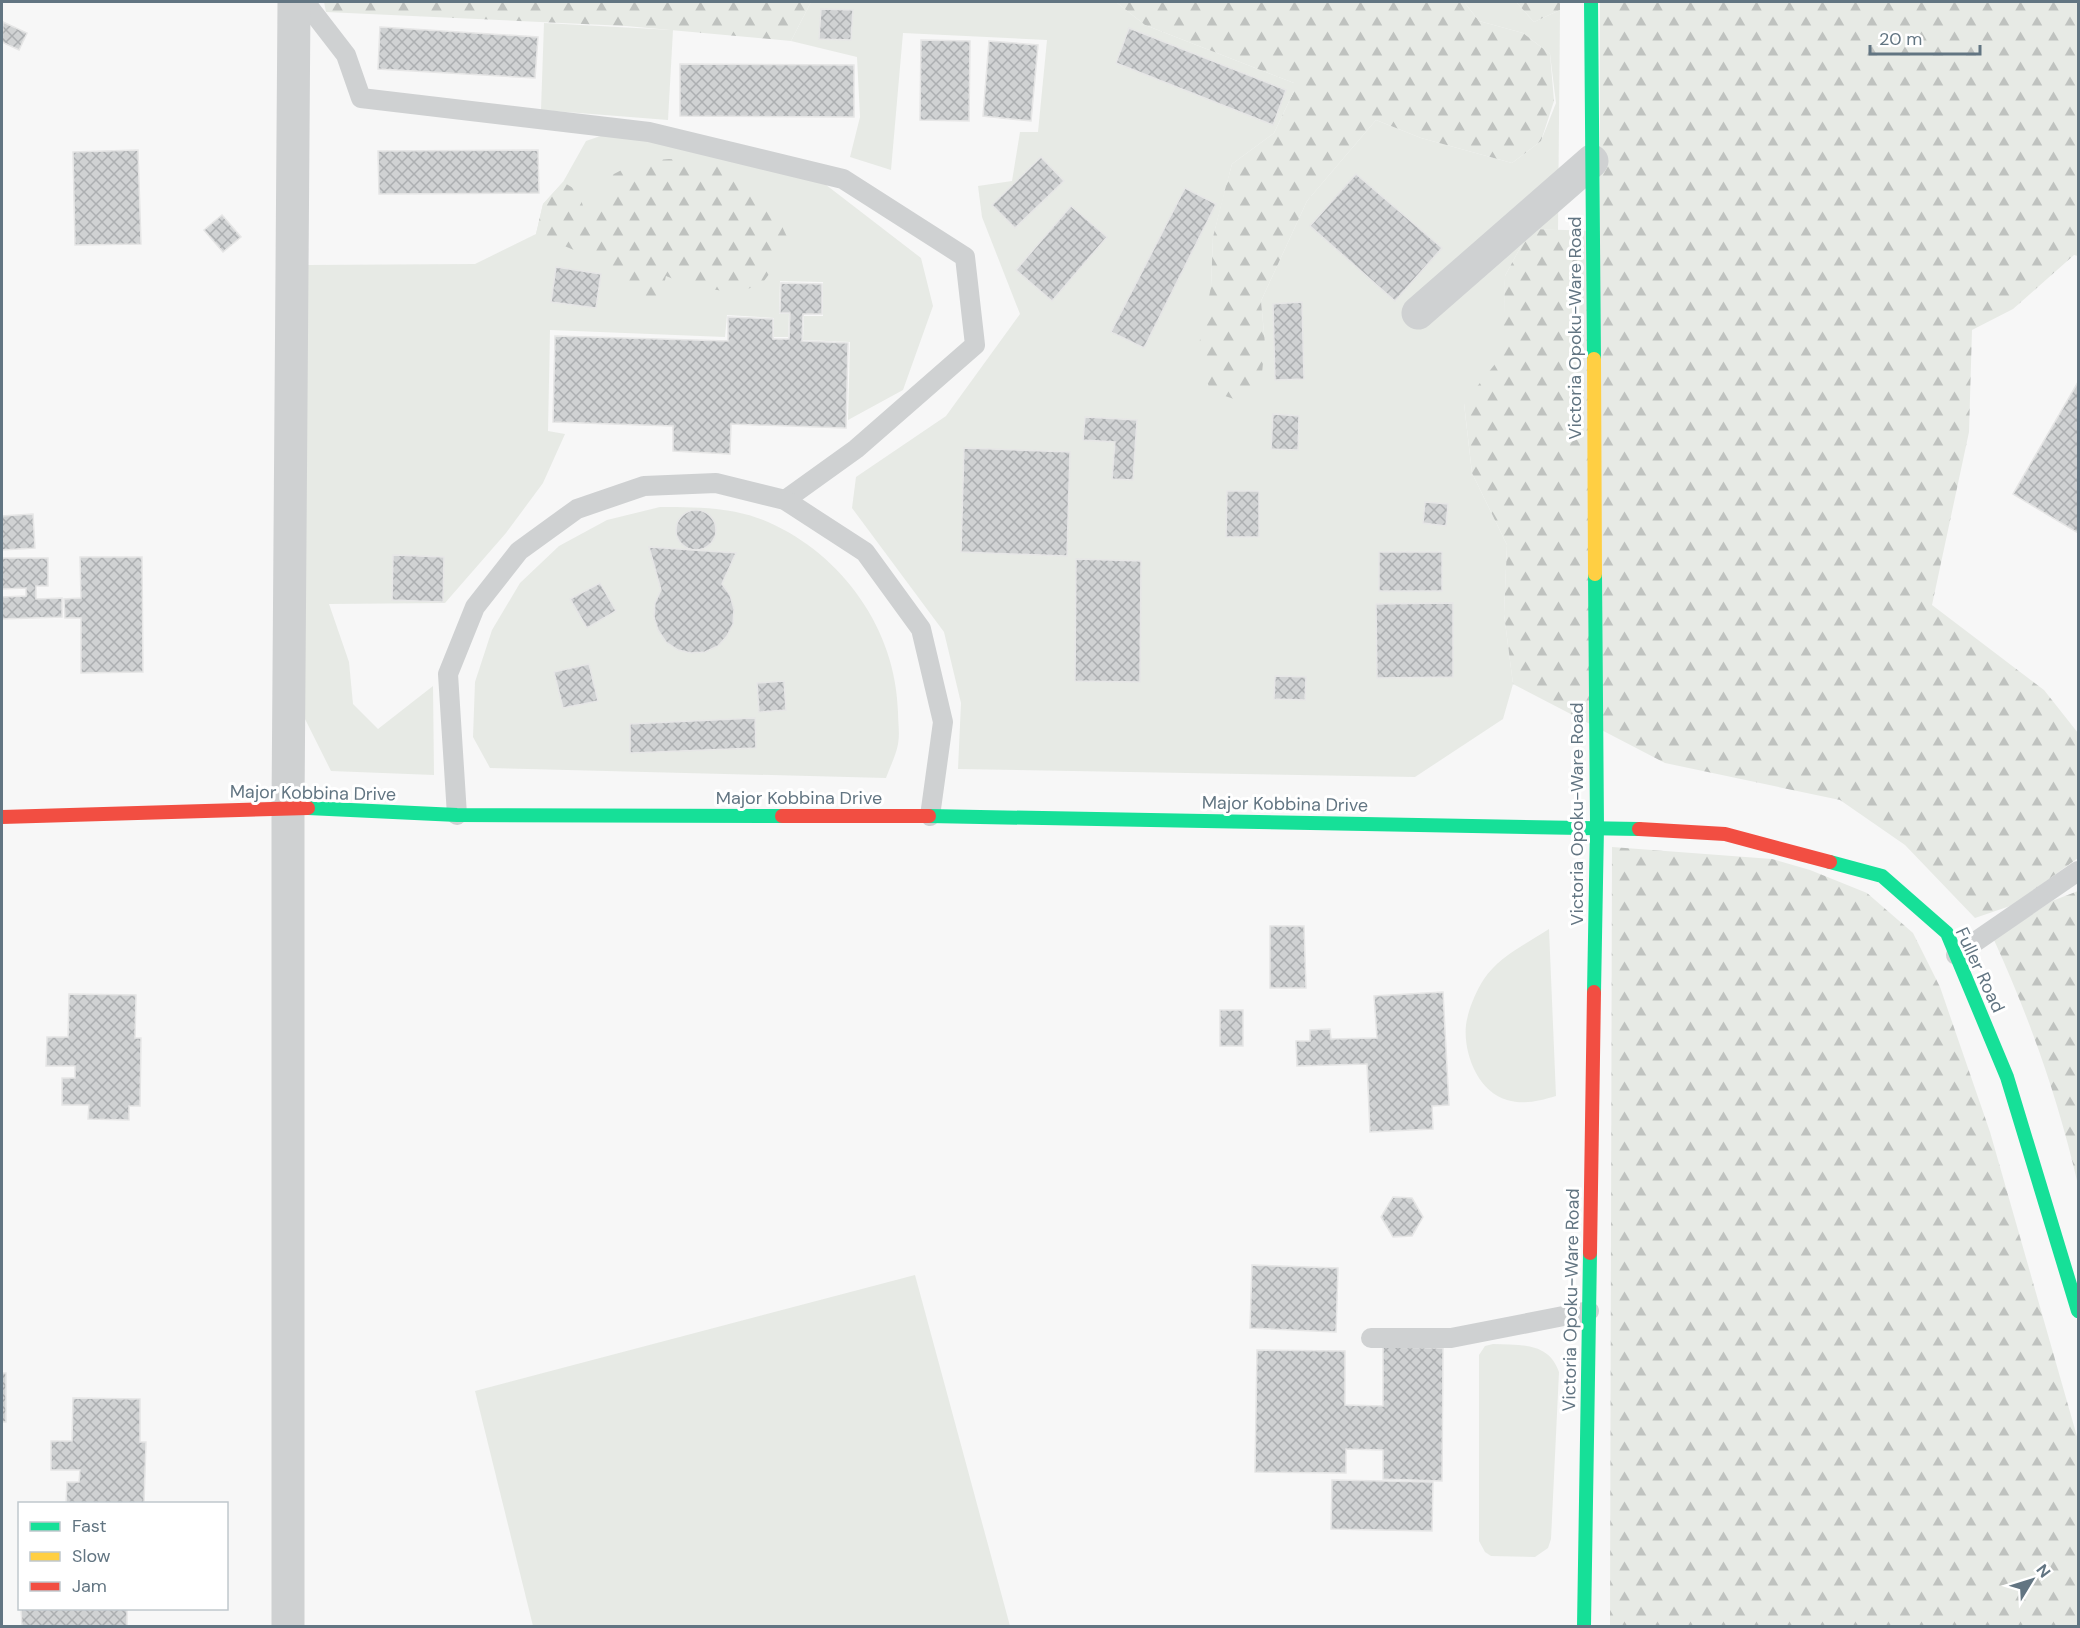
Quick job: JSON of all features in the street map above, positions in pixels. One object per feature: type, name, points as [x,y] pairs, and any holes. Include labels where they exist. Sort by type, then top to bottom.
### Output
[{"type":"street","points":[[288,1626],[288,807],[294,2]]},
{"type":"street","name":"Victoria Opoku-Ware Road","points":[[1584,1626],[1597,827],[1591,2]]},
{"type":"street","points":[[1418,313],[1592,161]]},
{"type":"street","name":"Major Kobbina Drive","points":[[2,817],[288,807],[457,815],[930,816],[1597,827]]},
{"type":"street","name":"Fuller Road","points":[[1597,827],[1725,834],[1882,876],[1947,933],[2007,1077],[2079,1311]]},
{"type":"lane","points":[[305,2],[346,55],[362,98],[649,132],[843,179],[966,257],[975,345],[856,449],[785,500]]},
{"type":"lane","points":[[457,815],[448,674],[475,608],[519,551],[577,509],[644,486],[716,483],[785,500],[865,552],[921,629],[944,722],[930,816]]},
{"type":"lane","points":[[1956,955],[2079,871]]},
{"type":"lane","points":[[1371,1338],[1451,1338],[1589,1311]]},
{"type":"green space","points":[[324,2],[811,2],[791,41],[626,26],[326,12]]},
{"type":"green space","points":[[811,2],[1116,2],[1145,25],[1294,83],[1294,91],[1274,133],[1232,164],[1213,237],[1211,287],[1265,343],[1261,301],[1307,201],[1376,120],[1421,138],[1512,163],[1541,141],[1556,103],[1550,54],[1523,33],[1479,21],[1464,2],[1516,2],[1534,22],[1560,10],[1558,230],[1530,229],[1505,276],[1504,354],[1464,404],[1472,473],[1507,545],[1504,614],[1513,684],[1503,719],[1415,777],[958,769],[961,703],[944,632],[852,508],[856,477],[946,416],[1020,314],[982,217],[978,186],[1012,181],[1020,132],[1038,132],[1047,40],[903,33],[891,170],[850,157],[860,117],[857,57],[791,41]]},
{"type":"green space","points":[[1116,2],[1464,2],[1479,21],[1523,33],[1550,54],[1554,101],[1541,141],[1512,163],[1421,138],[1376,120],[1307,201],[1261,301],[1265,343],[1261,383],[1237,400],[1210,391],[1198,349],[1211,287],[1213,237],[1232,164],[1274,133],[1294,91],[1294,83],[1145,25]]},
{"type":"green space","points":[[1516,2],[1560,2],[1560,10],[1534,22]]},
{"type":"green space","points":[[1600,2],[2078,2],[2078,256],[2074,255],[2013,309],[1972,330],[1969,432],[1932,605],[2044,690],[2078,733],[2078,858],[2013,905],[1975,918],[1905,845],[1840,800],[1665,763],[1513,684],[1504,614],[1507,545],[1472,473],[1464,403],[1503,354],[1505,276],[1530,229],[1600,231]]},
{"type":"green space","points":[[544,23],[673,30],[668,120],[541,110]]},
{"type":"green space","points":[[612,132],[821,181],[921,258],[933,306],[903,390],[848,420],[850,342],[803,340],[804,316],[823,316],[823,282],[780,281],[779,314],[789,314],[788,337],[774,337],[774,318],[727,315],[725,337],[550,330],[548,431],[565,434],[543,483],[506,533],[445,603],[329,604],[349,662],[353,704],[378,729],[433,686],[434,775],[331,771],[304,717],[307,265],[475,264],[536,234],[543,204],[563,182],[586,141]]},
{"type":"green space","points":[[669,159],[716,163],[753,183],[779,220],[788,239],[783,255],[764,281],[738,294],[686,284],[666,276],[661,298],[639,305],[612,271],[581,253],[536,234],[543,204],[563,182],[578,191],[585,212],[604,206],[612,175],[637,162]]},
{"type":"green space","points":[[660,507],[715,509],[755,517],[795,536],[820,554],[842,575],[876,625],[887,652],[895,682],[899,740],[886,778],[490,768],[473,737],[475,682],[492,630],[520,583],[559,546],[607,520]]},
{"type":"green space","points":[[1612,847],[1772,859],[1810,870],[1867,893],[1913,933],[1940,987],[1990,1132],[2078,1440],[2078,1626],[1610,1626]]},
{"type":"green space","points":[[2078,891],[2078,1185],[2062,1122],[2042,1061],[2020,1000],[1994,940],[2052,901]]},
{"type":"green space","points":[[1549,929],[1556,1096],[1532,1102],[1507,1100],[1488,1089],[1474,1070],[1467,1047],[1467,1019],[1475,995],[1490,971],[1506,957]]},
{"type":"green space","points":[[915,1275],[1010,1626],[533,1626],[475,1391]]},
{"type":"green space","points":[[1523,1345],[1541,1350],[1554,1362],[1559,1372],[1551,1539],[1548,1548],[1535,1557],[1491,1556],[1485,1552],[1479,1541],[1479,1355],[1485,1346]]},
{"type":"building","points":[[821,9],[853,10],[851,40],[819,39]]},
{"type":"building","points":[[3,22],[27,33],[19,50],[2,42]]},
{"type":"building","points":[[380,27],[538,37],[535,78],[378,69]]},
{"type":"building","points":[[1129,28],[1286,90],[1273,125],[1116,63]]},
{"type":"building","points":[[921,40],[970,41],[969,121],[920,120]]},
{"type":"building","points":[[989,41],[1038,45],[1031,121],[983,116]]},
{"type":"building","points":[[680,64],[854,65],[854,117],[680,116]]},
{"type":"building","points":[[138,150],[141,244],[75,245],[73,152]]},
{"type":"building","points":[[538,150],[539,193],[379,194],[378,151]]},
{"type":"building","points":[[1041,157],[1064,181],[1015,228],[992,205]]},
{"type":"building","points":[[1356,174],[1442,248],[1395,301],[1310,226]]},
{"type":"building","points":[[1185,188],[1216,204],[1144,348],[1111,332]]},
{"type":"building","points":[[1071,206],[1107,237],[1052,301],[1016,270]]},
{"type":"building","points":[[222,215],[241,237],[223,252],[204,230]]},
{"type":"building","points":[[556,267],[601,274],[596,308],[551,302]]},
{"type":"building","points":[[781,283],[822,284],[822,314],[803,314],[802,341],[848,343],[846,428],[731,424],[730,454],[673,451],[673,426],[553,422],[555,336],[728,341],[728,317],[773,319],[773,339],[789,339],[790,313],[780,313]]},
{"type":"building","points":[[1302,302],[1304,379],[1275,380],[1273,304]]},
{"type":"building","points":[[2078,382],[2078,533],[2013,494]]},
{"type":"building","points":[[1273,414],[1299,416],[1298,450],[1271,449]]},
{"type":"building","points":[[1085,417],[1137,420],[1133,480],[1112,479],[1115,442],[1083,440]]},
{"type":"building","points":[[964,448],[1070,452],[1067,556],[961,552]]},
{"type":"building","points":[[1227,491],[1259,491],[1259,537],[1226,537]]},
{"type":"building","points":[[1425,502],[1448,504],[1446,526],[1423,523]]},
{"type":"building","points":[[696,510],[710,516],[716,530],[710,544],[696,550],[682,544],[676,530],[682,516]]},
{"type":"building","points":[[33,514],[35,548],[2,550],[2,516]]},
{"type":"building","points":[[649,547],[736,553],[722,584],[730,595],[734,609],[733,624],[727,636],[718,646],[705,652],[691,653],[678,650],[666,642],[658,630],[654,617],[655,603],[661,590]]},
{"type":"building","points":[[1379,552],[1442,552],[1442,591],[1379,591]]},
{"type":"building","points":[[393,555],[444,557],[443,602],[392,600]]},
{"type":"building","points":[[80,557],[142,557],[143,672],[81,673],[81,618],[65,618],[64,599],[81,598]]},
{"type":"building","points":[[2,558],[48,558],[48,586],[36,586],[36,599],[62,598],[62,617],[2,619],[2,597],[26,596],[26,588],[2,589]]},
{"type":"building","points":[[1076,559],[1141,561],[1140,682],[1075,681]]},
{"type":"building","points":[[600,583],[616,611],[587,628],[570,599]]},
{"type":"building","points":[[1453,603],[1453,677],[1377,678],[1376,604]]},
{"type":"building","points":[[589,664],[598,701],[563,708],[554,672]]},
{"type":"building","points":[[1275,676],[1306,677],[1305,700],[1274,699]]},
{"type":"building","points":[[784,681],[786,710],[759,712],[757,683]]},
{"type":"building","points":[[755,718],[756,748],[630,753],[630,724]]},
{"type":"building","points":[[1270,926],[1304,926],[1306,988],[1270,988]]},
{"type":"building","points":[[1443,992],[1449,1105],[1432,1106],[1433,1129],[1370,1132],[1367,1064],[1297,1066],[1296,1041],[1310,1041],[1310,1030],[1330,1029],[1331,1039],[1377,1038],[1374,996]]},
{"type":"building","points":[[69,994],[136,995],[135,1038],[141,1038],[140,1106],[129,1106],[129,1120],[88,1119],[89,1105],[62,1105],[62,1078],[75,1078],[75,1066],[46,1066],[47,1037],[68,1037]]},
{"type":"building","points":[[1220,1010],[1243,1010],[1243,1046],[1220,1046]]},
{"type":"building","points":[[1393,1197],[1412,1198],[1423,1217],[1412,1236],[1393,1237],[1381,1217]]},
{"type":"building","points":[[1252,1265],[1338,1268],[1336,1332],[1250,1328]]},
{"type":"building","points":[[1383,1347],[1443,1348],[1442,1481],[1383,1479],[1383,1450],[1346,1449],[1346,1473],[1255,1472],[1257,1350],[1345,1351],[1345,1405],[1383,1406]]},
{"type":"building","points":[[2,1373],[6,1373],[6,1422],[2,1422]]},
{"type":"building","points":[[73,1398],[140,1399],[140,1442],[146,1442],[144,1502],[66,1502],[67,1482],[79,1482],[80,1470],[51,1470],[51,1441],[72,1441]]},
{"type":"building","points":[[1332,1480],[1433,1482],[1432,1531],[1331,1529]]},
{"type":"building","points":[[21,1610],[127,1610],[127,1626],[22,1626]]},
{"type":"traffic: fast","points":[[1591,2],[1594,359]]},
{"type":"traffic: fast","points":[[1594,992],[1597,827],[1595,574]]},
{"type":"traffic: fast","points":[[308,808],[457,815],[782,816]]},
{"type":"traffic: fast","points":[[929,816],[1639,829]]},
{"type":"traffic: fast","points":[[1830,862],[1882,876],[1947,933],[2007,1077],[2078,1311]]},
{"type":"traffic: fast","points":[[1584,1626],[1590,1253]]},
{"type":"traffic: slow","points":[[1594,359],[1595,574]]},
{"type":"traffic: jam","points":[[2,817],[308,808]]},
{"type":"traffic: jam","points":[[782,816],[929,816]]},
{"type":"traffic: jam","points":[[1639,829],[1725,834],[1830,862]]},
{"type":"traffic: jam","points":[[1590,1253],[1594,992]]}]
